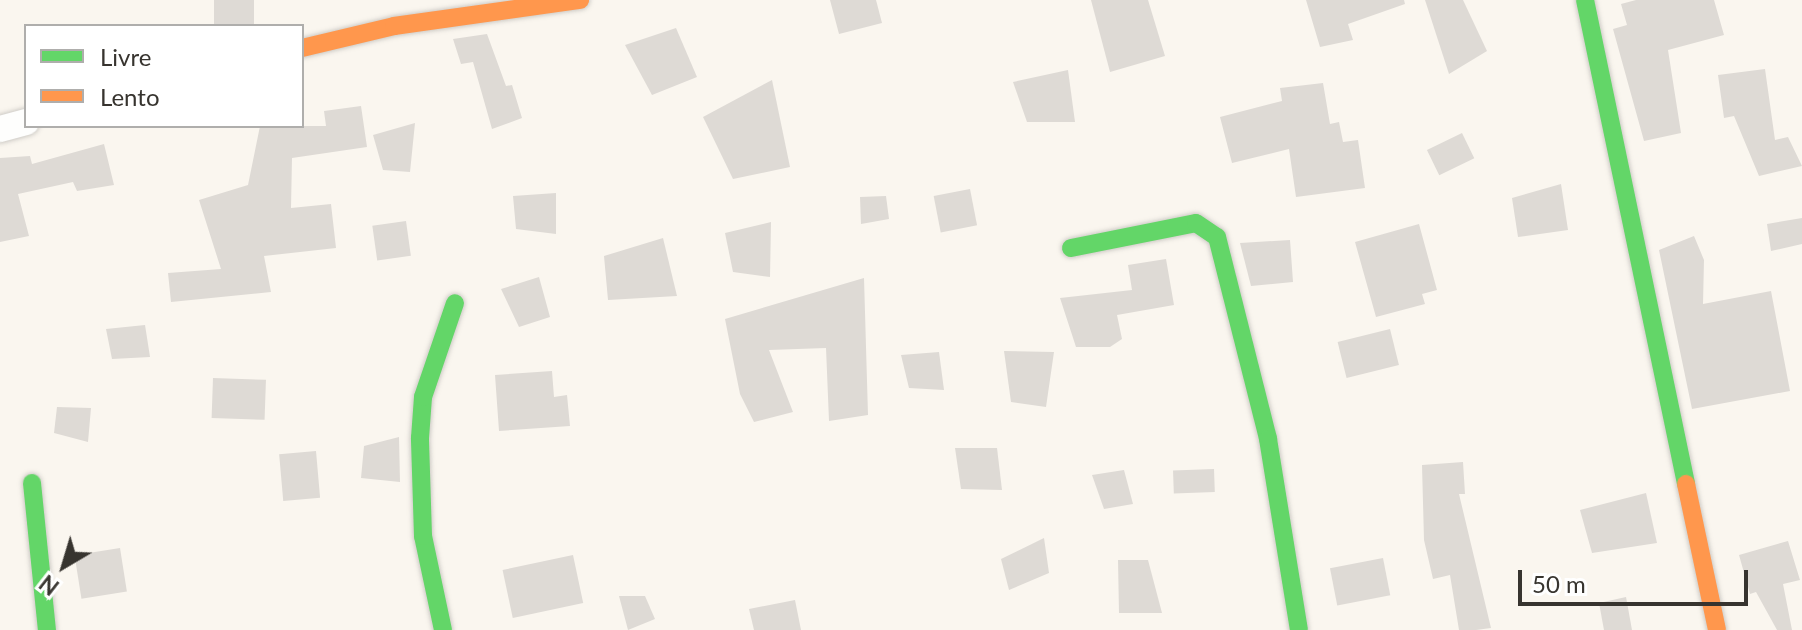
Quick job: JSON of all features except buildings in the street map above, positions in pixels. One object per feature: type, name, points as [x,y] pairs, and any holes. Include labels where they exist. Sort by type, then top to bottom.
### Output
[{"type":"street","points":[[304,48],[394,26],[580,0]]},
{"type":"street","points":[[1585,0],[1717,630]]},
{"type":"street","points":[[0,129],[24,123]]},
{"type":"street","points":[[1071,248],[1196,223],[1217,237],[1268,439],[1299,630]]},
{"type":"street","points":[[443,630],[423,536],[420,438],[429,372],[455,303]]},
{"type":"street","points":[[32,483],[47,630]]},
{"type":"traffic: fast","points":[[1585,0],[1686,484]]},
{"type":"traffic: fast","points":[[1071,248],[1196,223],[1217,237],[1268,439],[1299,630]]},
{"type":"traffic: fast","points":[[443,630],[423,536],[420,438],[423,397],[455,303]]},
{"type":"traffic: fast","points":[[32,483],[47,630]]},
{"type":"traffic: slow","points":[[304,48],[394,26],[580,0]]},
{"type":"traffic: slow","points":[[1686,484],[1717,630]]}]
